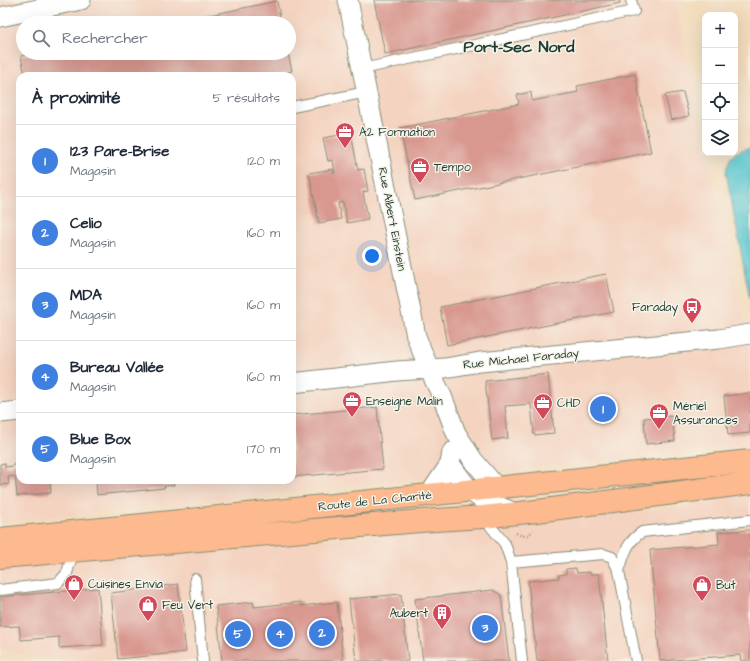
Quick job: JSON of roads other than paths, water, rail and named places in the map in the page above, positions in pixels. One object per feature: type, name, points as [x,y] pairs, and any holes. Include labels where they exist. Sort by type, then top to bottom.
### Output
[{"type":"main road","name":"Route de La Charité","points":[[0,539],[142,526],[429,495],[483,498],[750,461]]},
{"type":"main road","name":"Route de La Charité","points":[[483,498],[515,514],[750,483]]},
{"type":"main road","points":[[0,557],[75,549],[240,536],[246,529],[470,503],[483,498]]},
{"type":"street","points":[[0,17],[81,0]]},
{"type":"street","name":"Rue Albert Einstein","points":[[348,0],[416,336],[456,433],[473,460],[483,498]]},
{"type":"street","name":"Rue Michael Faraday","points":[[296,383],[397,371],[429,369],[480,362],[719,339],[750,334]]},
{"type":"street","points":[[0,413],[16,411]]},
{"type":"street","points":[[429,495],[450,464],[456,433]]},
{"type":"street","points":[[450,464],[483,498]]},
{"type":"lane","points":[[362,69],[634,12],[631,0]]},
{"type":"lane","points":[[296,106],[367,92]]},
{"type":"lane","points":[[483,498],[505,544],[511,562],[522,661]]},
{"type":"lane","points":[[619,571],[626,550],[632,539],[642,532],[750,520]]},
{"type":"lane","points":[[0,590],[58,583],[67,573],[75,549]]},
{"type":"lane","points":[[511,562],[603,554],[612,557],[619,571],[636,661]]},
{"type":"lane","points":[[195,579],[203,661]]},
{"type":"water","points":[[750,148],[750,300],[726,172],[730,159],[732,156],[738,156],[739,152]]},
{"type":"place","name":"A2 Formation","points":[[345,149]]},
{"type":"place","name":"Tempo","points":[[420,184]]},
{"type":"place","name":"Faraday","points":[[692,324]]},
{"type":"place","name":"123 Pare-Brise","points":[[603,409]]},
{"type":"place","name":"Enseigne Malin","points":[[352,418]]},
{"type":"place","name":"CHD","points":[[543,420]]},
{"type":"place","name":"Mériel Assurances","points":[[659,430]]},
{"type":"place","name":"Cuisines Envia","points":[[74,601]]},
{"type":"place","name":"But","points":[[702,602]]},
{"type":"place","name":"Feu Vert","points":[[148,622]]},
{"type":"place","name":"MDA","points":[[485,628]]},
{"type":"place","name":"Aubert","points":[[442,630]]},
{"type":"place","name":"Celio","points":[[322,633]]},
{"type":"place","name":"Blue Box","points":[[238,634]]},
{"type":"place","name":"Bureau Vallée","points":[[280,634]]},
{"type":"district","name":"Port-Sec Nord","points":[[519,47]]}]
